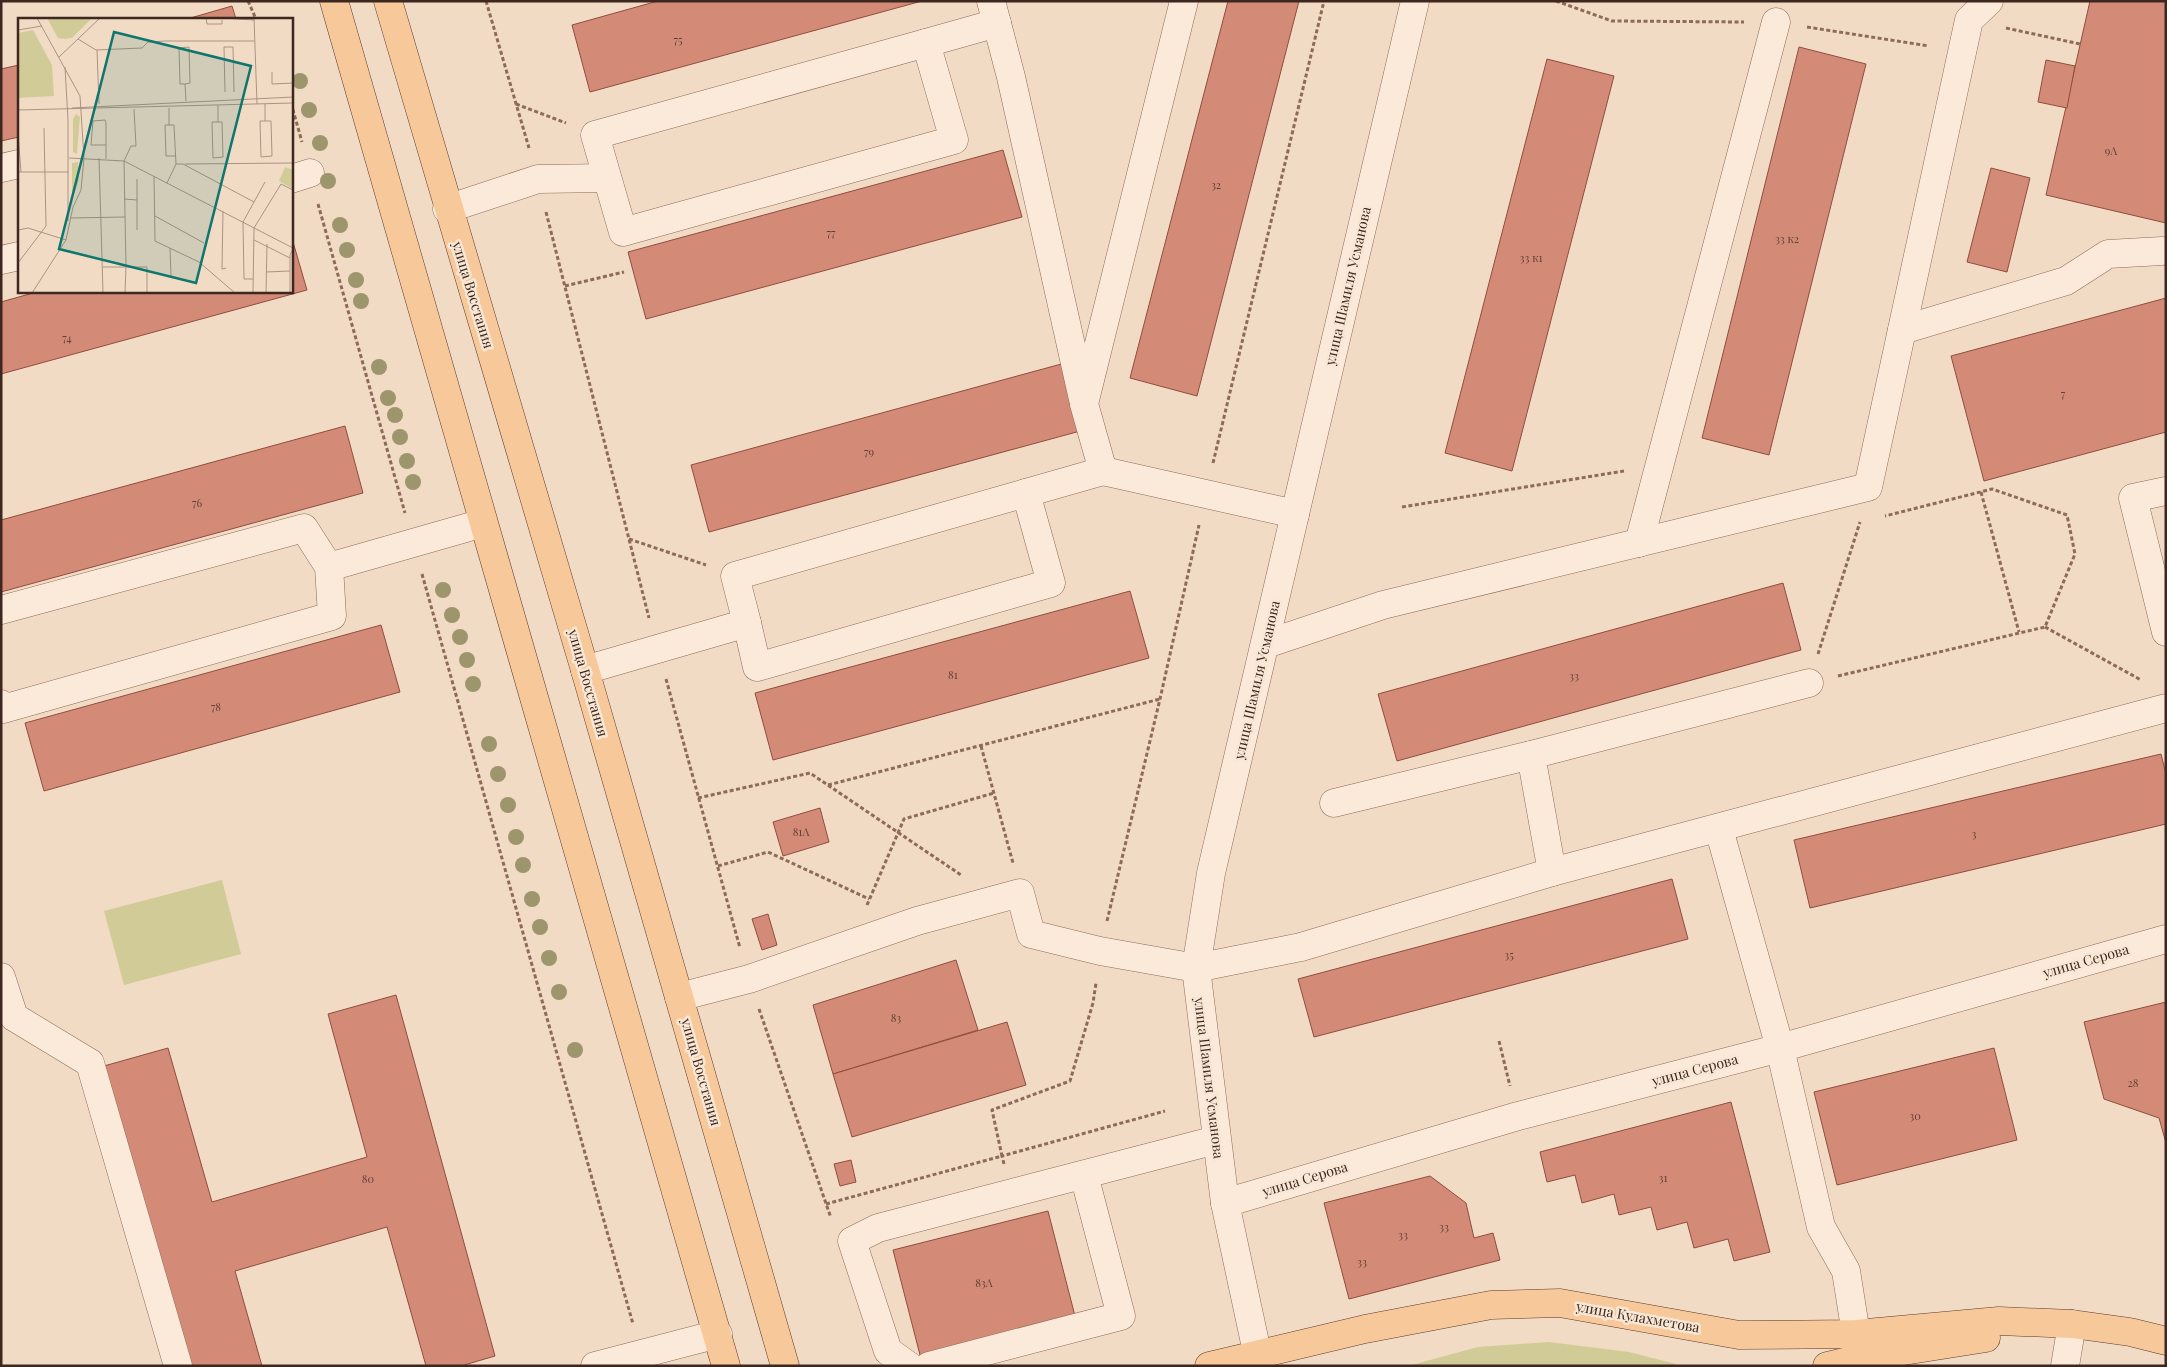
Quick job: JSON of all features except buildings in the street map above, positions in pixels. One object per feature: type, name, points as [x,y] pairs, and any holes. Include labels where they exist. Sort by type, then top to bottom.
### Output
[{"type":"main road","points":[[334,1],[726,1366]]},
{"type":"main road","name":"улица Восстания","points":[[388,1],[447,209],[585,670],[785,1366]]},
{"type":"main road","name":"улица Кулахметова","points":[[1209,1366],[1258,1359],[1365,1329],[1491,1305],[1560,1303],[1739,1335],[1856,1334],[1999,1321],[2072,1324],[2130,1332],[2166,1341]]},
{"type":"main road","name":"улица Кулахметова","points":[[1827,1366],[1865,1357],[2072,1324]]},
{"type":"street","points":[[1084,404],[1184,1]]},
{"type":"street","name":"улица Шамиля Усманова","points":[[1258,1359],[1225,1203],[1196,968],[1211,873],[1415,1]]},
{"type":"street","points":[[1266,644],[1383,605],[1868,487],[1969,20],[1989,1]]},
{"type":"street","points":[[926,42],[954,140],[623,232],[595,135],[926,42],[994,12],[1084,404],[1103,471]]},
{"type":"street","points":[[1639,543],[1776,22]]},
{"type":"street","points":[[1,168],[18,164]]},
{"type":"street","points":[[447,209],[538,179],[607,178]]},
{"type":"street","points":[[1902,330],[2066,281],[2108,254],[2162,251]]},
{"type":"street","points":[[1,260],[18,256]]},
{"type":"street","points":[[1026,492],[1051,583],[757,667],[735,576],[1026,492],[1103,471],[1206,492],[1295,514]]},
{"type":"street","points":[[2166,491],[2133,498],[2166,632]]},
{"type":"street","points":[[329,567],[483,523]]},
{"type":"street","points":[[1,610],[304,528],[329,567],[332,616],[3,708],[1,704]]},
{"type":"street","points":[[585,670],[747,624]]},
{"type":"street","points":[[1334,803],[1531,755],[1808,683]]},
{"type":"street","points":[[679,997],[748,979],[917,921],[1008,896],[1031,934],[1100,950],[1196,968],[1301,947],[1552,872],[1719,829],[2166,708]]},
{"type":"street","points":[[1531,755],[1552,872]]},
{"type":"street","points":[[1719,829],[1780,1048],[1821,1227],[1846,1271],[1856,1334]]},
{"type":"street","name":"улица Серова","points":[[1225,1203],[1518,1116],[1780,1048],[2166,939]]},
{"type":"street","points":[[1,977],[14,1017],[90,1063],[178,1366]]},
{"type":"street","points":[[909,1366],[888,1351],[852,1241],[878,1228],[1216,1140]]},
{"type":"street","points":[[928,1366],[1121,1316],[1084,1175]]},
{"type":"street","points":[[2065,1366],[2072,1324]]},
{"type":"street","points":[[596,1366],[718,1334]]},
{"type":"path","points":[[248,1],[256,18]]},
{"type":"path","points":[[486,1],[538,179],[657,650],[748,979],[833,1223]]},
{"type":"path","points":[[826,1204],[1002,1156],[992,1110],[1070,1081],[1093,1003],[1100,950],[1160,699],[1206,492],[1324,1]]},
{"type":"path","points":[[1969,20],[2080,44]]},
{"type":"path","points":[[516,104],[595,135]]},
{"type":"path","points":[[292,110],[301,176],[413,542],[641,1353]]},
{"type":"path","points":[[565,286],[624,272]]},
{"type":"path","points":[[1402,506],[1659,465]]},
{"type":"path","points":[[1808,683],[1860,523],[1868,487]]},
{"type":"path","points":[[1878,518],[1992,489],[2067,514],[2075,554],[2044,627]]},
{"type":"path","points":[[1982,492],[2019,632]]},
{"type":"path","points":[[1860,523],[1869,520]]},
{"type":"path","points":[[629,539],[735,576]]},
{"type":"path","points":[[1808,683],[2044,627],[2148,684]]},
{"type":"path","points":[[828,785],[1160,699]]},
{"type":"path","points":[[981,746],[994,793],[1008,896]]},
{"type":"path","points":[[698,798],[810,773],[898,833],[1008,896]]},
{"type":"path","points":[[849,944],[904,820],[994,793]]},
{"type":"path","points":[[717,866],[768,852],[917,921]]},
{"type":"shaded area","points":[[222,880],[241,954],[124,985],[104,911]]},
{"type":"shaded area","points":[[1549,1342],[1629,1352],[1676,1364],[1669,1366],[1408,1366],[1478,1347]]}]
